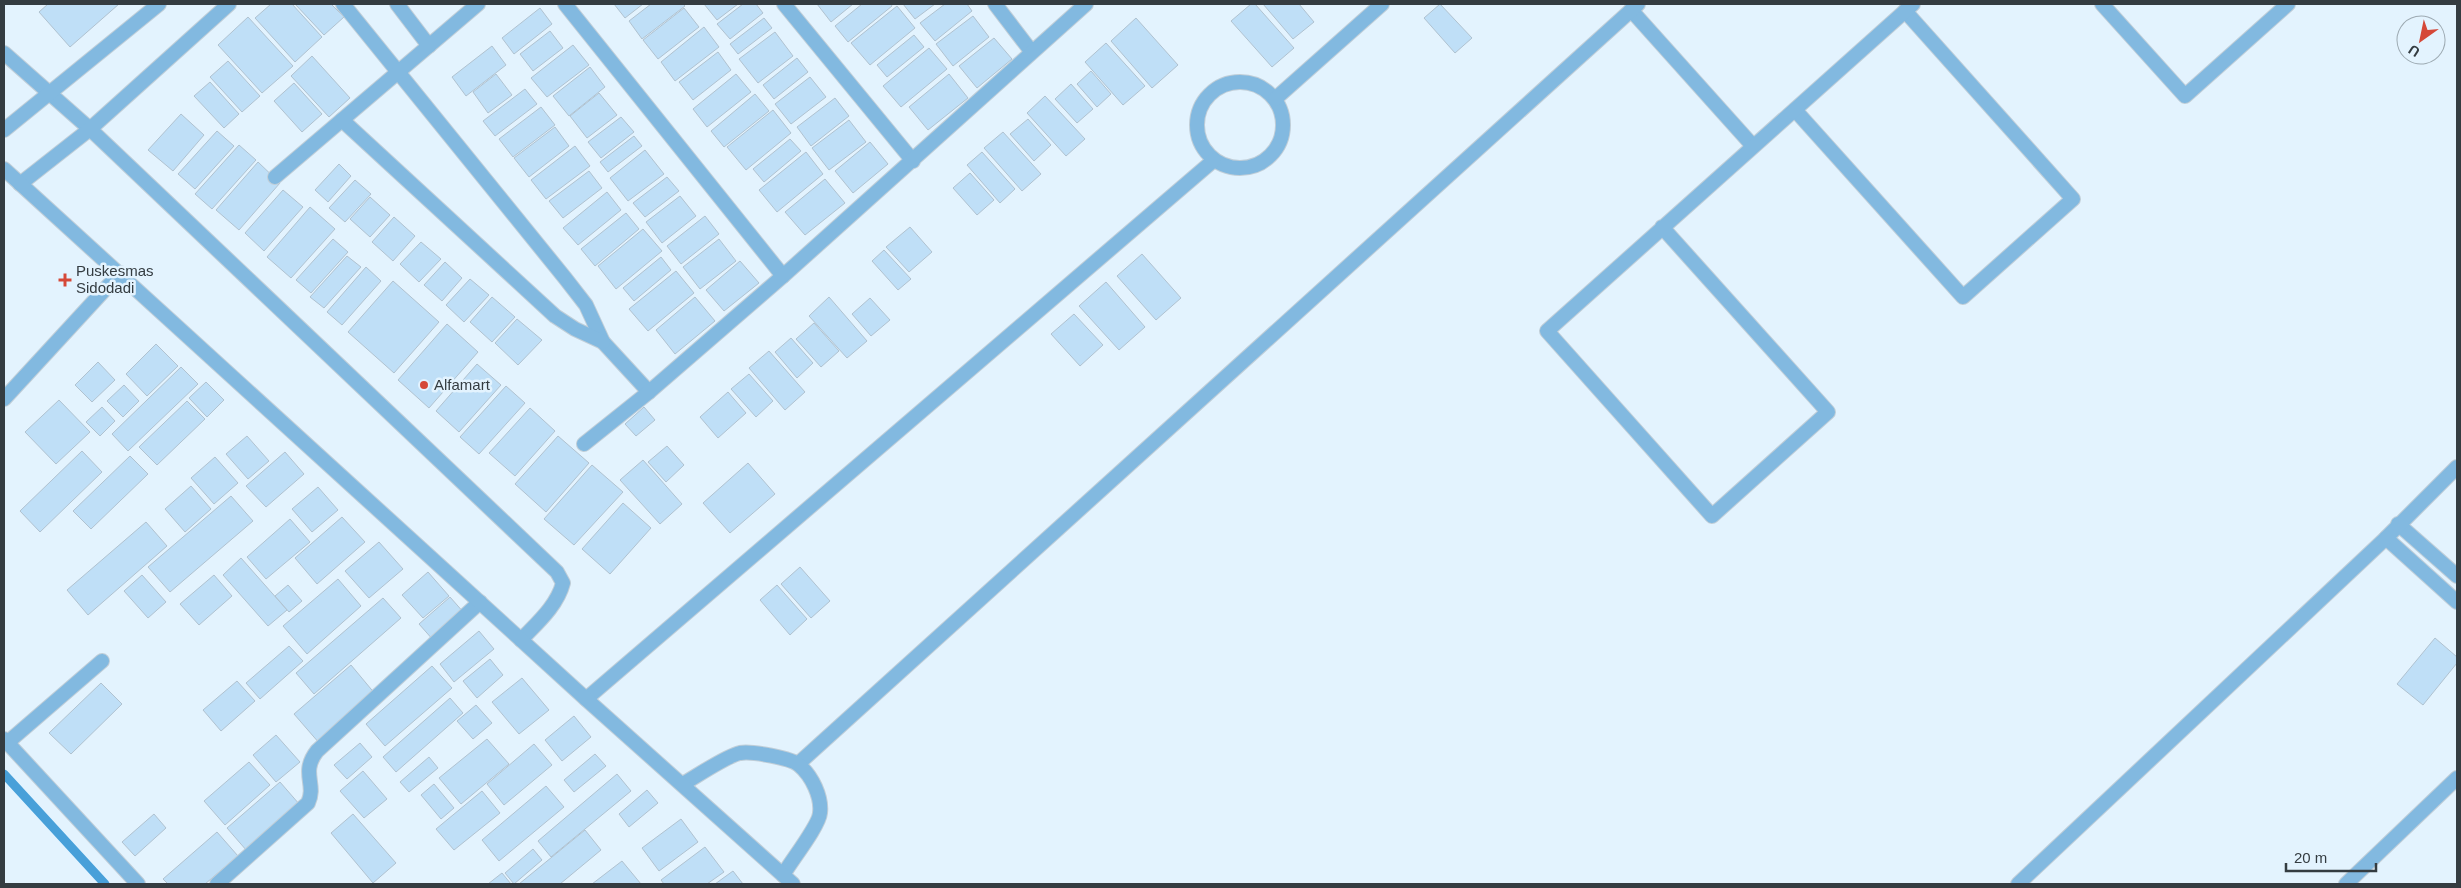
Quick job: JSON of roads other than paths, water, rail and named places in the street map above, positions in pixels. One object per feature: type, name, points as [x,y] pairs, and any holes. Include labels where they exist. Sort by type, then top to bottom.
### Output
[{"type":"street","points":[[4,130],[159,4]]},
{"type":"street","points":[[20,184],[90,129],[229,4]]},
{"type":"street","points":[[343,4],[565,278],[586,305],[604,342],[649,392]]},
{"type":"street","points":[[397,4],[429,46]]},
{"type":"street","points":[[275,177],[478,4]]},
{"type":"street","points":[[565,4],[783,276]]},
{"type":"street","points":[[784,4],[913,161]]},
{"type":"street","points":[[995,4],[1031,51]]},
{"type":"street","points":[[584,444],[649,392],[783,276],[913,161],[1031,51],[1086,4]]},
{"type":"street","points":[[1275,99],[1382,4]]},
{"type":"street","points":[[2102,4],[2185,96],[2288,4]]},
{"type":"street","points":[[798,764],[1635,7],[1753,146]]},
{"type":"street","points":[[1662,227],[1828,412],[1712,516],[1547,331],[1662,227],[1909,7],[2073,199],[1963,297],[1795,110]]},
{"type":"street","points":[[4,52],[90,129],[557,572],[563,583],[561,592],[520,640]]},
{"type":"street","points":[[1238,82],[1258,86],[1275,99],[1283,115],[1283,133],[1277,150],[1264,162],[1248,168],[1230,168],[1214,160],[1201,143],[1197,122],[1203,102],[1218,88],[1238,82]]},
{"type":"street","points":[[342,120],[555,316],[575,329],[604,342]]},
{"type":"street","points":[[586,699],[1214,160]]},
{"type":"street","points":[[4,169],[520,640],[788,879],[820,814],[819,800],[812,781],[798,764],[768,755],[740,753],[683,784]]},
{"type":"street","points":[[4,399],[120,273]]},
{"type":"street","points":[[2018,884],[2386,538],[2457,467]]},
{"type":"street","points":[[2398,524],[2457,576]]},
{"type":"street","points":[[2386,538],[2457,602]]},
{"type":"street","points":[[217,884],[308,803],[312,794],[308,769],[317,751],[480,602]]},
{"type":"street","points":[[102,661],[5,741],[138,884]]},
{"type":"street","points":[[2346,884],[2457,778]]},
{"type":"waterway","points":[[4,774],[105,884]]},
{"type":"place","name":"Puskesmas Sidodadi","points":[[65,280]]},
{"type":"place","name":"Alfamart","points":[[424,385]]}]
